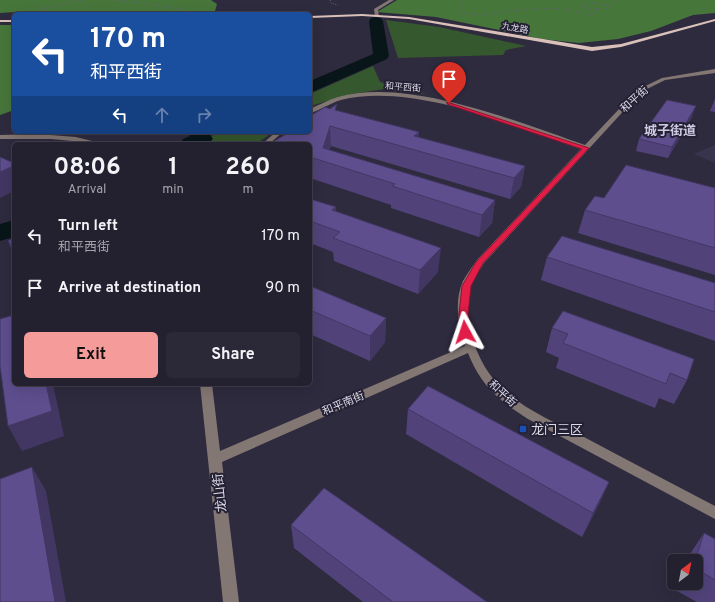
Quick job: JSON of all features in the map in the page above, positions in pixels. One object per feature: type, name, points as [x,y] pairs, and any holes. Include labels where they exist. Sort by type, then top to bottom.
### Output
[{"type":"main road","name":"九龙路","points":[[312,18],[377,16],[409,18],[592,49],[621,45],[715,20]]},
{"type":"main road","points":[[0,21],[12,21]]},
{"type":"street","points":[[377,16],[376,10],[392,0]]},
{"type":"street","name":"和平街","points":[[715,71],[681,75],[649,85],[630,100],[480,262],[466,286],[463,314],[465,332],[470,348],[489,382],[507,399],[526,412],[715,513]]},
{"type":"street","name":"和平西街","points":[[312,110],[337,100],[356,96],[375,94],[405,95],[449,103],[586,148]]},
{"type":"street","points":[[268,142],[278,134]]},
{"type":"street","points":[[0,137],[43,136],[95,142]]},
{"type":"street","name":"和平南街","points":[[215,459],[470,348]]},
{"type":"street","name":"龙山街","points":[[206,386],[230,602]]},
{"type":"path","points":[[39,12],[46,8],[82,0]]},
{"type":"path","points":[[114,0],[165,6],[192,12]]},
{"type":"path","points":[[453,26],[464,0]]},
{"type":"path","points":[[610,5],[591,3],[581,5],[585,8],[606,9],[618,0]]},
{"type":"path","points":[[458,14],[484,15],[518,10],[561,8],[592,15],[599,9]]},
{"type":"shaded area","points":[[715,145],[715,163],[694,154]]},
{"type":"green space","points":[[0,0],[211,0],[217,4],[215,11],[211,12],[30,11],[0,13]]},
{"type":"green space","points":[[397,0],[715,0],[715,13],[693,15],[651,31],[618,39],[579,43],[542,39],[436,17],[377,12]]},
{"type":"green space","points":[[386,20],[439,27],[526,46],[506,50],[503,55],[398,58]]},
{"type":"green space","points":[[0,25],[12,25],[12,111],[0,115]]},
{"type":"green space","points":[[373,66],[380,82],[427,94],[384,89],[352,94],[312,105],[312,93]]},
{"type":"green space","points":[[214,134],[270,134],[259,142],[208,142]]},
{"type":"building","points":[[667,100],[696,106],[672,147],[639,139]]},
{"type":"building","points":[[337,104],[335,110],[419,132],[414,136],[525,166],[514,178],[330,126],[323,148],[495,200],[482,215],[392,186],[395,184],[312,158],[312,142],[272,142],[286,134],[312,134],[312,115],[325,107],[330,109]]},
{"type":"building","points":[[0,157],[12,162],[12,167],[0,172]]},
{"type":"building","points":[[626,165],[715,188],[715,248],[585,210],[595,196],[604,198]]},
{"type":"building","points":[[312,200],[336,207],[332,210],[441,248],[420,270],[333,238],[340,232],[312,222]]},
{"type":"building","points":[[562,236],[715,283],[715,312],[547,257]]},
{"type":"building","points":[[12,239],[12,244],[8,241]]},
{"type":"building","points":[[312,287],[386,318],[370,336],[312,311]]},
{"type":"building","points":[[563,311],[694,359],[687,380],[670,373],[666,384],[563,343],[568,334],[552,328]]},
{"type":"building","points":[[12,316],[12,386],[46,386],[52,411],[8,426],[0,366],[0,319]]},
{"type":"building","points":[[428,386],[609,482],[593,513],[408,409]]},
{"type":"building","points":[[32,467],[55,602],[0,602],[0,479]]},
{"type":"building","points":[[324,488],[487,602],[393,602],[291,525]]},
{"type":"building","points":[[704,533],[715,539],[715,580],[703,573],[703,554],[697,554]]},
{"type":"waterway","points":[[312,87],[381,56],[376,21]]},
{"type":"waterway","points":[[195,142],[202,139],[199,134]]},
{"type":"waterway","points":[[0,233],[12,229]]},
{"type":"place","name":"龙门三区","points":[[523,429]]},
{"type":"district","name":"城子街道","points":[[670,130]]},
{"type":"route","points":[[449,103],[586,148],[480,262],[466,286],[463,314],[465,332]]}]
